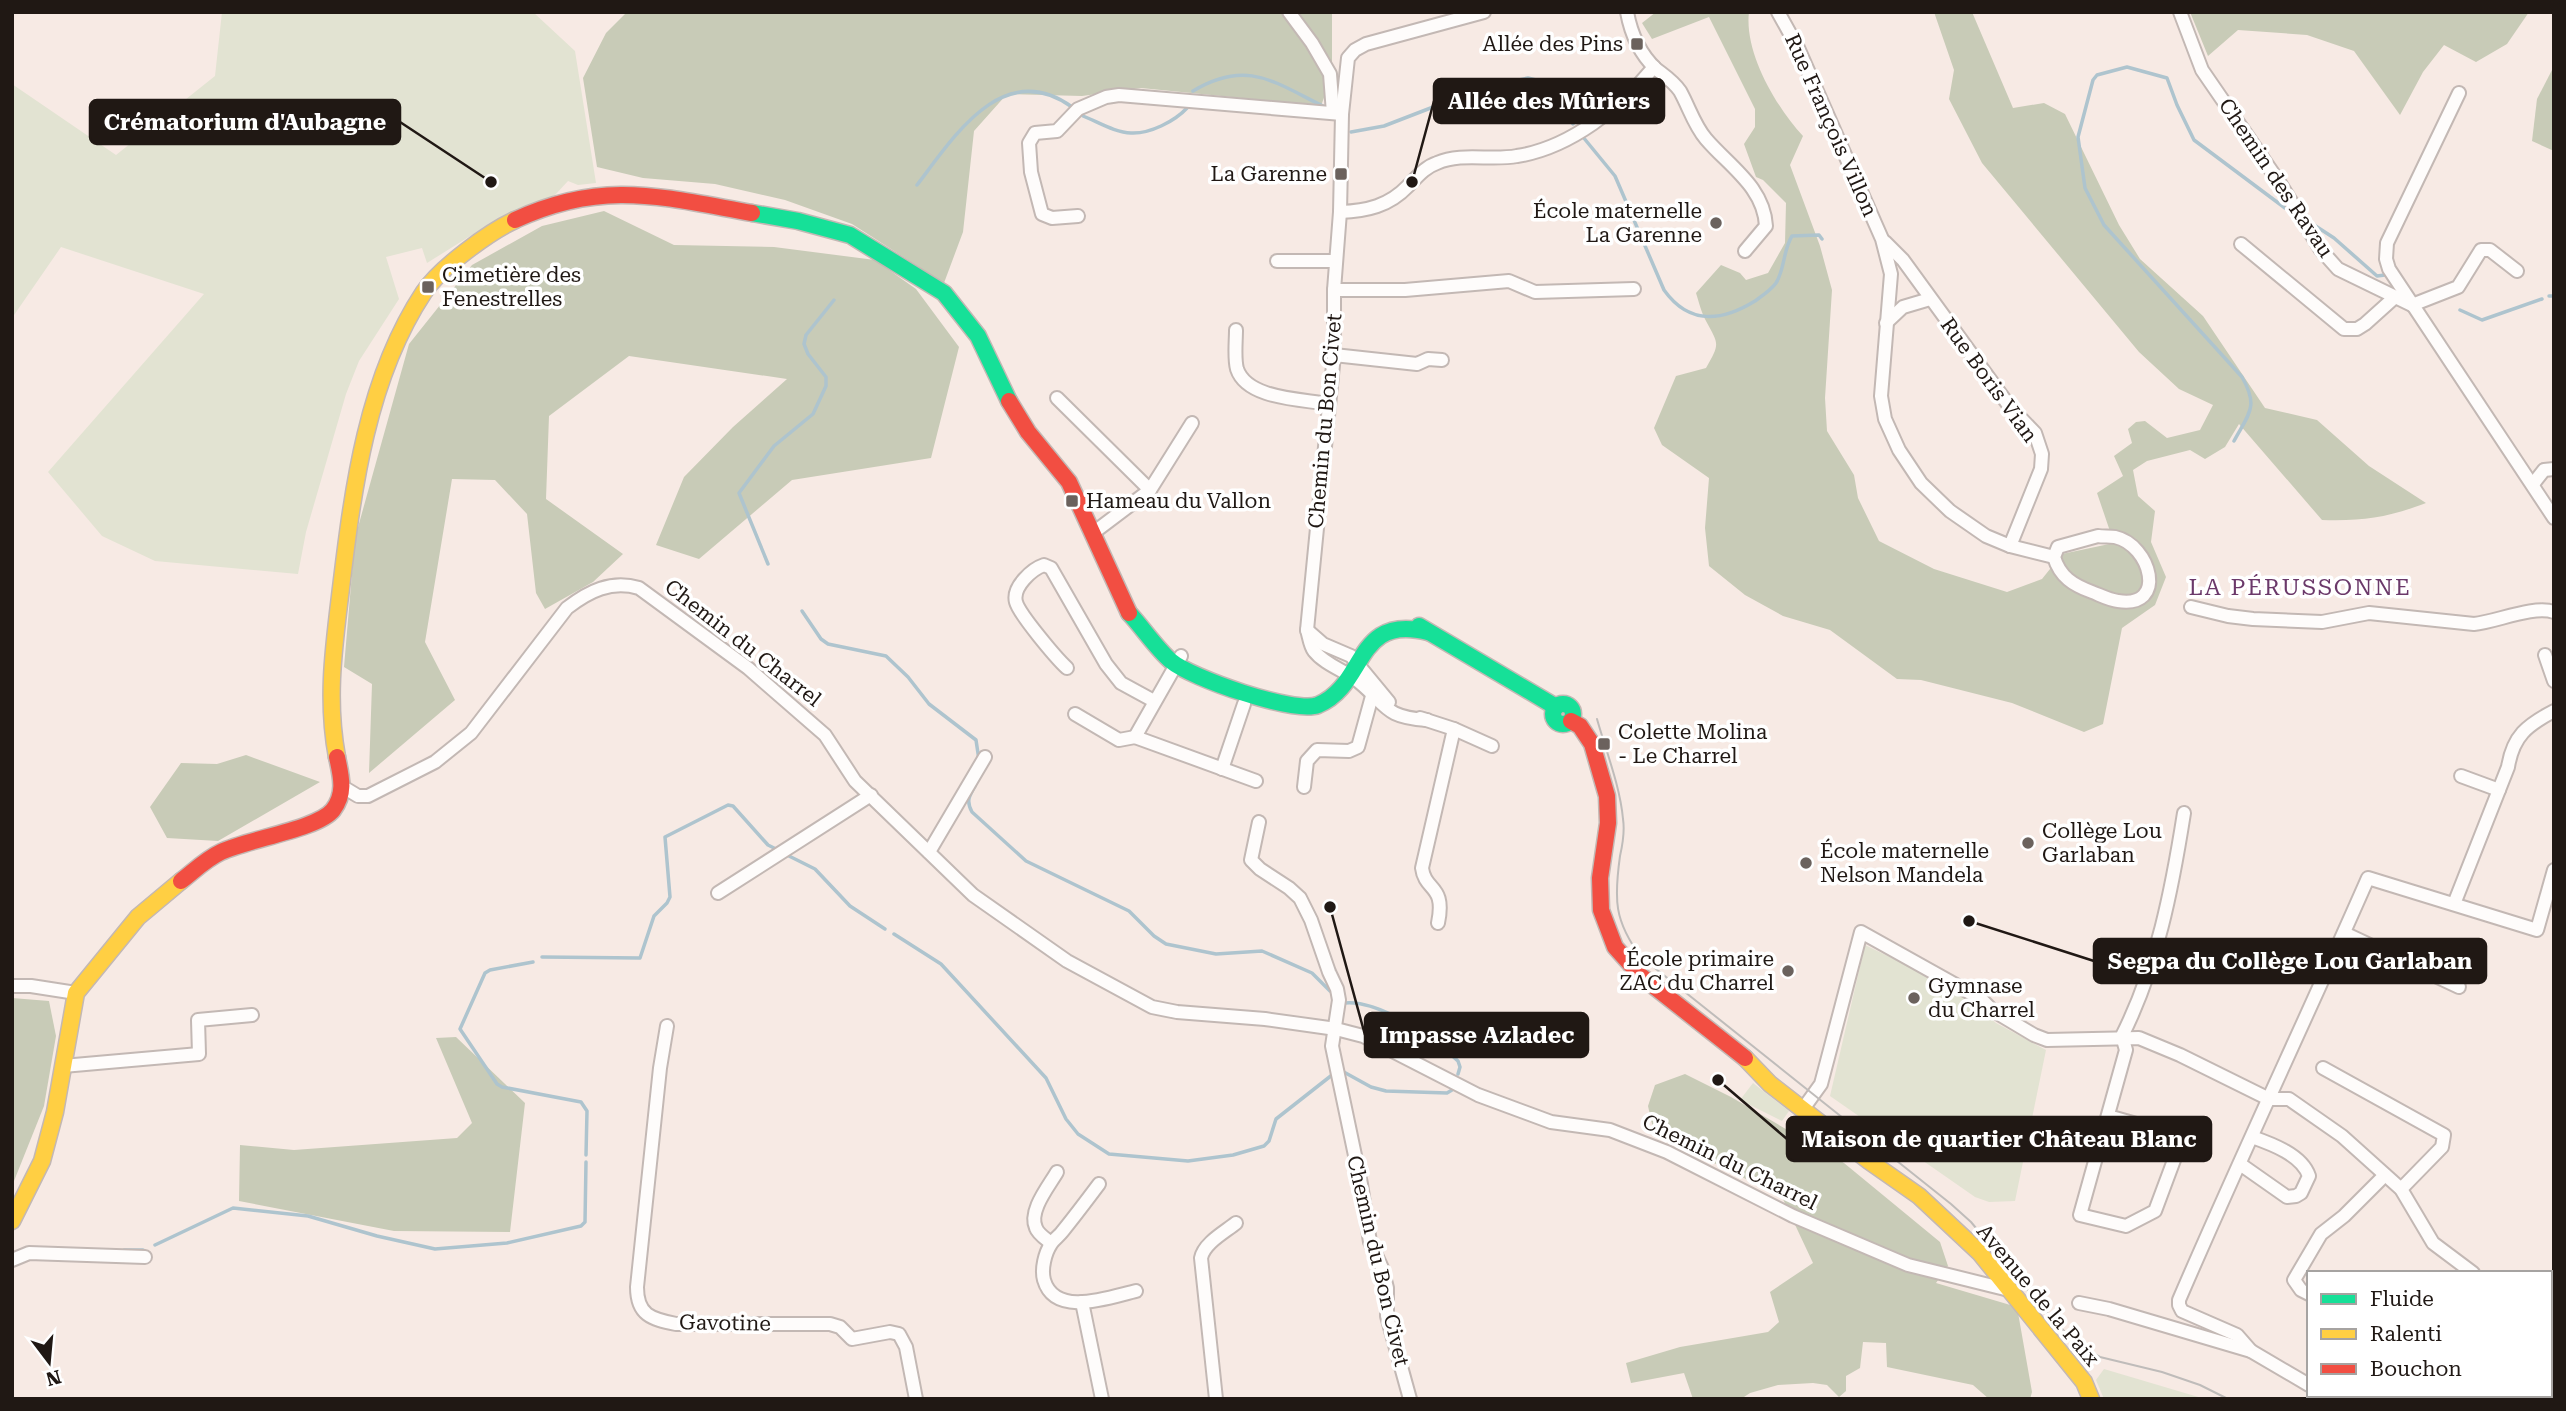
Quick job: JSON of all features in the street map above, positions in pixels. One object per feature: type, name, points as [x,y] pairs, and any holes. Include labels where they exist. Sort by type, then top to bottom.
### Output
[{"type":"street","points":[[1289,12],[1330,74],[1338,113]]},
{"type":"street","points":[[1338,113],[1348,58],[1355,50],[1366,44],[1484,12]]},
{"type":"street","points":[[1626,12],[1632,37],[1654,67],[1669,78],[1679,91],[1704,136],[1750,182],[1766,216],[1766,226],[1745,251]]},
{"type":"street","name":"Rue François Villon","points":[[1778,12],[1798,48],[1882,239],[1891,274],[1881,396],[1885,419],[1899,450],[1921,483],[1950,511],[1986,536],[2010,546],[2054,557]]},
{"type":"street","name":"Chemin des Ravau","points":[[2180,12],[2202,70],[2272,172],[2321,250],[2339,269],[2412,306]]},
{"type":"street","points":[[1340,212],[1378,208],[1391,202],[1435,163],[1457,158],[1515,157],[1561,142],[1623,100],[1654,67]]},
{"type":"street","points":[[2459,93],[2387,243],[2386,259],[2389,269],[2412,306],[2554,518]]},
{"type":"street","points":[[1078,216],[1052,218],[1042,215],[1031,172],[1029,143],[1035,133],[1057,131],[1078,109],[1105,97],[1119,95],[1338,113]]},
{"type":"street","name":"Chemin du Bon Civet","points":[[1307,631],[1334,355],[1334,290],[1341,174],[1338,113]]},
{"type":"street","points":[[12,1221],[42,1161],[55,1112],[76,993],[138,917],[202,863],[251,840],[319,821],[332,812],[343,787],[331,726],[331,675],[350,516],[364,446],[381,384],[395,345],[425,290],[469,248],[503,225],[540,208],[592,195],[647,194],[799,221],[850,235],[944,293],[968,322],[978,336],[1003,392],[1028,432],[1069,482],[1128,611],[1158,644],[1192,674],[1283,705],[1303,707],[1326,701],[1339,691],[1349,667]]},
{"type":"street","name":"Rue François Villon","points":[[1882,239],[1903,260]]},
{"type":"street","points":[[2241,244],[2344,329],[2357,329],[2365,324],[2395,297]]},
{"type":"street","points":[[2412,306],[2458,288],[2481,250],[2490,250],[2517,271]]},
{"type":"street","name":"Rue Boris Vian","points":[[1903,260],[2010,407],[2035,433],[2042,454],[2041,470],[2010,546]]},
{"type":"street","points":[[1277,261],[1336,261]]},
{"type":"street","points":[[1334,290],[1405,290],[1510,281],[1535,292],[1634,289]]},
{"type":"street","points":[[1886,323],[1903,307],[1930,299]]},
{"type":"street","points":[[1236,330],[1236,366],[1249,386],[1259,392],[1328,404]]},
{"type":"street","points":[[1334,355],[1417,364],[1428,359],[1442,360]]},
{"type":"street","points":[[1057,398],[1150,490]]},
{"type":"street","points":[[1093,533],[1150,490],[1192,423]]},
{"type":"street","points":[[2533,484],[2544,470],[2554,469]]},
{"type":"street","points":[[2098,536],[2115,537],[2128,543],[2148,566],[2151,577],[2148,590],[2140,598],[2130,601],[2104,597],[2075,586],[2059,571],[2054,557],[2058,547],[2064,544],[2098,536]]},
{"type":"street","points":[[1067,668],[1054,656],[1016,602],[1017,589],[1036,568],[1044,565],[1051,568],[1106,664],[1122,683],[1154,701]]},
{"type":"street","name":"Chemin du Charrel","points":[[343,787],[358,796],[368,796],[435,762],[471,733],[567,608],[582,596],[599,588],[627,585],[639,588],[748,668],[825,735],[855,781],[973,895],[1067,961],[1152,1007],[1177,1012],[1265,1019],[1336,1029],[1363,1036],[1478,1095],[1551,1122],[1600,1127],[1656,1147],[1816,1227],[1908,1265],[2013,1291]]},
{"type":"street","points":[[2191,607],[2253,619],[2322,622],[2369,613],[2473,625],[2534,611],[2554,612]]},
{"type":"street","name":"Avenue de la Paix","points":[[1349,667],[1382,634],[1408,627],[1428,632],[1556,707],[1552,715],[1556,722],[1566,724],[1571,721],[1580,726],[1592,744],[1607,796],[1608,823],[1600,878],[1601,910],[1615,947],[1641,976],[1746,1059],[1770,1084],[1919,1196],[1980,1253],[2084,1382],[2091,1399]]},
{"type":"street","points":[[1307,631],[1314,650],[1349,667],[1372,696],[1393,713],[1405,719],[1427,720]]},
{"type":"street","points":[[1307,631],[1395,708],[1492,746]]},
{"type":"street","points":[[2545,655],[2554,681]]},
{"type":"street","points":[[1179,660],[1285,696],[1303,697],[1323,692],[1349,667]]},
{"type":"street","points":[[1135,737],[1179,660]]},
{"type":"street","points":[[1304,787],[1307,761],[1317,750],[1349,751],[1358,747],[1372,696]]},
{"type":"street","points":[[1222,769],[1244,704]]},
{"type":"street","points":[[2454,904],[2508,768],[2511,750],[2528,727],[2554,711]]},
{"type":"street","points":[[1075,714],[1119,740],[1135,737],[1256,780]]},
{"type":"street","points":[[1438,923],[1441,904],[1438,893],[1423,875],[1422,868],[1454,729]]},
{"type":"street","points":[[929,852],[985,757]]},
{"type":"street","points":[[2461,776],[2499,790]]},
{"type":"street","points":[[718,893],[871,795]]},
{"type":"street","points":[[2108,1116],[2179,1138],[2155,1211],[2126,1226],[2080,1215],[2126,1050],[2122,1037],[2133,1015],[2167,907],[2184,813]]},
{"type":"street","name":"Chemin du Bon Civet","points":[[1259,822],[1251,860],[1289,888],[1305,906],[1337,989],[1339,1000],[1332,1046],[1361,1184],[1370,1242],[1382,1268],[1387,1288],[1387,1316],[1410,1399]]},
{"type":"street","points":[[2251,1352],[2237,1335],[2190,1316],[2179,1305],[2227,1188],[2368,878],[2537,930],[2554,870]]},
{"type":"street","points":[[1803,1109],[1821,1084],[1861,932],[1981,999],[1992,1010],[2034,1035],[2060,1041],[2139,1038],[2180,1055],[2269,1100],[2289,1100],[2343,1136],[2401,1189],[2433,1243],[2470,1271]]},
{"type":"street","points":[[2344,933],[2459,987]]},
{"type":"street","points":[[12,986],[76,993]]},
{"type":"street","points":[[63,1066],[199,1054],[198,1020],[252,1014]]},
{"type":"street","name":"Gavotine","points":[[667,1026],[660,1068],[637,1287],[637,1299],[642,1310],[662,1321],[676,1324],[830,1324],[840,1327],[852,1339],[890,1332],[899,1334],[906,1346],[916,1399]]},
{"type":"street","points":[[2323,1068],[2444,1135],[2442,1147],[2401,1189]]},
{"type":"street","points":[[2240,1164],[2287,1197],[2296,1196],[2307,1183],[2309,1177],[2304,1166],[2277,1146],[2252,1136]]},
{"type":"street","points":[[1051,1243],[1036,1230],[1034,1220],[1036,1210],[1057,1172]]},
{"type":"street","points":[[2307,1293],[2301,1290],[2294,1280],[2321,1234],[2344,1216],[2385,1175]]},
{"type":"street","points":[[1100,1184],[1051,1243],[1044,1260],[1042,1276],[1046,1287],[1055,1296],[1069,1302],[1082,1302],[1136,1291]]},
{"type":"street","points":[[1216,1399],[1201,1258],[1207,1246],[1237,1223]]},
{"type":"street","points":[[12,1260],[29,1253],[145,1256]]},
{"type":"street","points":[[1082,1302],[1102,1399]]},
{"type":"street","points":[[2079,1303],[2109,1309],[2251,1352],[2307,1384]]},
{"type":"green space","points":[[222,12],[533,12],[575,51],[596,183],[578,185],[568,181],[555,195],[499,218],[427,263],[422,248],[386,257],[399,299],[359,361],[346,394],[306,532],[298,574],[155,561],[102,536],[48,472],[204,294],[61,247],[12,318],[12,84],[116,155],[215,76]]},
{"type":"green space","points":[[627,12],[1332,12],[1332,75],[1321,106],[1141,88],[1082,96],[1007,94],[974,131],[963,232],[944,283],[852,224],[785,200],[715,184],[643,178],[597,167],[583,78],[606,33]]},
{"type":"green space","points":[[1656,12],[1749,12],[1752,44],[1764,78],[1782,110],[1803,136],[1790,165],[1820,246],[1832,290],[1825,398],[1827,431],[1854,475],[1858,498],[1879,541],[1934,569],[2007,592],[2042,579],[2062,554],[2114,543],[2097,493],[2123,476],[2114,456],[2132,443],[2128,429],[2136,422],[2145,421],[2167,438],[2200,430],[2213,405],[2179,389],[2139,352],[1982,163],[1949,99],[1954,70],[1934,12],[1972,12],[2013,108],[2044,103],[2065,114],[2119,225],[2140,259],[2203,316],[2265,408],[2317,420],[2369,466],[2426,503],[2375,518],[2322,520],[2239,424],[2225,447],[2205,459],[2190,450],[2147,461],[2133,470],[2138,496],[2155,511],[2151,542],[2166,577],[2155,605],[2122,628],[2103,724],[2084,732],[2012,703],[1921,680],[1897,679],[1830,630],[1783,616],[1745,595],[1709,566],[1705,528],[1709,478],[1662,445],[1654,428],[1676,376],[1706,368],[1716,348],[1696,293],[1721,265],[1740,273],[1746,280],[1768,273],[1785,243],[1786,203],[1763,180],[1756,177],[1744,144],[1755,127],[1755,109],[1709,17],[1652,39],[1642,23]]},
{"type":"green space","points":[[2190,12],[2529,12],[2507,44],[2476,62],[2444,45],[2423,72],[2400,115],[2354,51],[2307,35],[2238,30],[2208,56]]},
{"type":"green space","points":[[2552,70],[2554,151],[2532,141],[2537,99]]},
{"type":"green space","points":[[604,211],[674,245],[774,247],[875,260],[916,289],[959,347],[931,458],[792,480],[699,559],[656,545],[684,477],[733,427],[787,379],[629,356],[549,416],[546,499],[623,554],[593,582],[545,609],[536,593],[527,514],[495,480],[452,479],[425,642],[455,700],[369,773],[372,684],[344,667],[355,538],[409,344],[472,265],[542,226]]},
{"type":"green space","points":[[246,755],[320,782],[218,841],[167,838],[150,807],[181,763],[217,764]]},
{"type":"green space","points":[[1865,945],[1956,989],[1996,1023],[2046,1050],[2015,1201],[1989,1202],[1975,1197],[1830,1096]]},
{"type":"green space","points":[[12,998],[49,1001],[56,1036],[44,1106],[12,1186]]},
{"type":"green space","points":[[456,1037],[525,1103],[510,1232],[394,1231],[239,1201],[240,1145],[294,1150],[457,1138],[472,1123],[436,1038]]},
{"type":"green space","points":[[1685,1074],[1731,1097],[1844,1163],[1940,1242],[1948,1266],[1936,1283],[2017,1307],[2032,1392],[2030,1399],[1989,1399],[1973,1385],[1887,1367],[1886,1343],[1863,1342],[1860,1368],[1846,1376],[1846,1391],[1839,1397],[1827,1385],[1813,1383],[1778,1385],[1750,1393],[1741,1399],[1693,1399],[1684,1373],[1631,1383],[1626,1363],[1680,1347],[1768,1332],[1779,1322],[1770,1292],[1813,1263],[1782,1197],[1654,1133],[1648,1106],[1655,1085]]},
{"type":"green space","points":[[1753,1083],[1789,1111],[1782,1121],[1740,1100]]},
{"type":"green space","points":[[2104,1369],[2205,1399],[2104,1399],[2096,1380]]},
{"type":"waterway","points":[[2234,441],[2248,416],[2251,403],[2242,377],[2104,225],[2085,188],[2078,137],[2093,80],[2097,75],[2127,67],[2167,78],[2194,140],[2285,208],[2290,209]]},
{"type":"waterway","points":[[1193,91],[1212,81],[1246,75],[1276,83],[1327,108]]},
{"type":"waterway","points":[[1351,132],[1384,126],[1485,87],[1528,78],[1542,85],[1573,124]]},
{"type":"waterway","points":[[917,185],[964,126],[1002,97],[1024,91],[1047,94],[1072,107]]},
{"type":"waterway","points":[[1083,116],[1119,131],[1138,133],[1162,126],[1187,108]]},
{"type":"waterway","points":[[1583,137],[1615,176],[1664,290],[1684,309],[1695,314],[1718,316],[1755,301],[1776,283],[1792,236],[1819,235],[1822,239]]},
{"type":"waterway","points":[[2311,223],[2334,238],[2377,276],[2385,275]]},
{"type":"waterway","points":[[2549,296],[2554,296]]},
{"type":"waterway","points":[[2460,310],[2482,320],[2542,299]]},
{"type":"waterway","points":[[768,564],[739,493],[774,446],[813,414],[826,386],[826,377],[808,354],[804,344],[806,335],[834,300]]},
{"type":"waterway","points":[[802,611],[821,639],[828,644],[886,656],[908,677],[929,704],[976,740],[979,760]]},
{"type":"waterway","points":[[975,786],[969,799],[972,812],[1026,861],[1129,911],[1166,944],[1216,954],[1262,951],[1312,973],[1330,991]]},
{"type":"waterway","points":[[542,957],[640,958],[654,916],[670,897],[665,837],[728,805],[733,806],[768,845],[778,850]]},
{"type":"waterway","points":[[789,856],[815,869],[850,906],[885,929]]},
{"type":"waterway","points":[[894,934],[941,964],[1046,1078],[1066,1119],[1078,1134],[1109,1154],[1188,1161],[1233,1155],[1264,1146],[1269,1141],[1276,1119],[1332,1075]]},
{"type":"waterway","points":[[533,962],[485,973],[460,1029],[497,1084],[581,1102],[587,1111],[586,1155]]},
{"type":"waterway","points":[[1345,1003],[1373,1007],[1420,1031],[1458,1061],[1458,1074]]},
{"type":"waterway","points":[[1342,1071],[1371,1087],[1386,1091],[1447,1093],[1452,1090]]},
{"type":"waterway","points":[[155,1245],[233,1208],[308,1216],[435,1249],[507,1243],[581,1226],[585,1222],[586,1162]]},
{"type":"waterway","points":[[124,1250],[143,1250]]},
{"type":"tram line","points":[[1597,719],[1616,781],[1624,824],[1617,885],[1618,909],[1625,932],[1641,957],[1951,1204],[1971,1222],[2076,1344],[2100,1357],[2162,1372],[2200,1385],[2228,1399]]},
{"type":"traffic: fast","points":[[752,213],[798,221],[850,235],[944,293],[978,336],[1009,401]]},
{"type":"traffic: fast","points":[[1129,613],[1165,656],[1182,668],[1243,693],[1266,700],[1306,706],[1318,705],[1334,695],[1374,641],[1386,633],[1404,629],[1428,632]]},
{"type":"traffic: fast","points":[[1419,626],[1556,707]]},
{"type":"traffic: fast","points":[[1559,704],[1567,704],[1573,714],[1567,724],[1559,724],[1553,718],[1553,710],[1559,704]]},
{"type":"traffic: slow","points":[[337,757],[332,714],[336,631],[351,512],[376,397],[405,325],[431,283],[466,252],[515,220]]},
{"type":"traffic: slow","points":[[12,1221],[42,1161],[55,1112],[76,993],[138,917],[181,881]]},
{"type":"traffic: slow","points":[[1745,1058],[1770,1084],[1919,1196],[1980,1253],[2084,1382],[2091,1399]]},
{"type":"traffic: slow","points":[[2510,1399],[2514,1397]]},
{"type":"traffic: jam","points":[[515,220],[576,199],[633,195],[661,197],[752,213]]},
{"type":"traffic: jam","points":[[1009,401],[1028,432],[1069,482],[1129,613]]},
{"type":"traffic: jam","points":[[1571,721],[1580,726],[1592,744],[1607,796],[1608,823],[1600,878],[1601,910],[1615,947],[1641,976],[1745,1058]]},
{"type":"traffic: jam","points":[[181,881],[221,852],[325,817],[333,810],[340,797],[341,778],[337,757]]},
{"type":"place","name":"Allée des Pins","points":[[1637,44]]},
{"type":"place","name":"La Garenne","points":[[1341,174]]},
{"type":"place","name":"Crématorium d'Aubagne","points":[[491,182]]},
{"type":"place","name":"Allée des Mûriers","points":[[1412,182]]},
{"type":"place","name":"École maternelle La Garenne","points":[[1716,223]]},
{"type":"place","name":"Cimetière des Fenestrelles","points":[[428,287]]},
{"type":"place","name":"Hameau du Vallon","points":[[1072,501]]},
{"type":"place","name":"Colette Molina - Le Charrel","points":[[1604,744]]},
{"type":"place","name":"Collège Lou Garlaban","points":[[2028,843]]},
{"type":"place","name":"École maternelle Nelson Mandela","points":[[1806,863]]},
{"type":"place","name":"Impasse Azladec","points":[[1330,907]]},
{"type":"place","name":"Segpa du Collège Lou Garlaban","points":[[1969,921]]},
{"type":"place","name":"École primaire ZAC du Charrel","points":[[1788,971]]},
{"type":"place","name":"Gymnase du Charrel","points":[[1914,998]]},
{"type":"place","name":"Maison de quartier Château Blanc","points":[[1718,1080]]},
{"type":"district","name":"LA PÉRUSSONNE","points":[[2300,587]]}]
